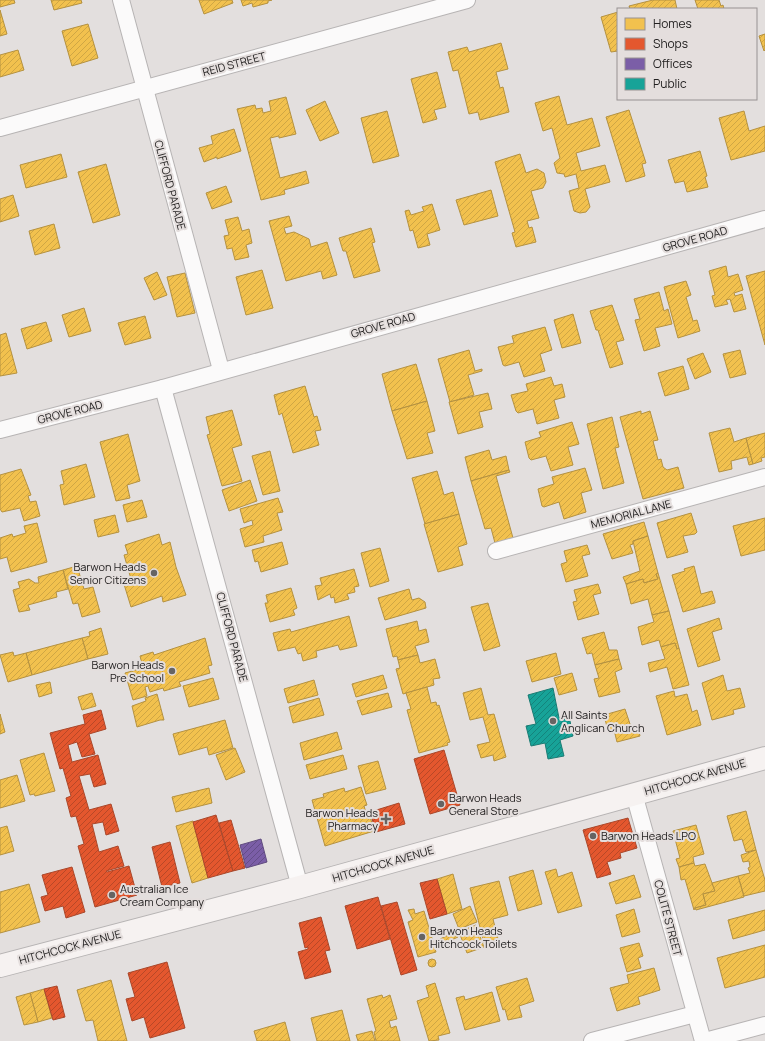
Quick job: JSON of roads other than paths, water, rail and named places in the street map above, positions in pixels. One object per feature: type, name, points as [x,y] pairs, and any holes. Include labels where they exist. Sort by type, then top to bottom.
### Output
[{"type":"street","name":"CLIFFORD PARADE","points":[[121,0],[221,370]]},
{"type":"street","name":"REID STREET","points":[[0,128],[467,0]]},
{"type":"street","name":"GROVE ROAD","points":[[0,430],[163,388],[221,370],[765,219]]},
{"type":"street","name":"CLIFFORD PARADE","points":[[163,388],[300,887]]},
{"type":"street","name":"MEMORIAL LANE","points":[[496,551],[765,477]]},
{"type":"street","name":"HITCHCOCK AVENUE","points":[[0,966],[300,887],[765,758]]},
{"type":"street","name":"COLITE STREET","points":[[634,794],[695,1014],[704,1041]]},
{"type":"street","points":[[592,1041],[695,1014]]},
{"type":"street","points":[[704,1041],[765,1025]]},
{"type":"place","name":"Barwon Heads Senior Citizens","points":[[154,573]]},
{"type":"place","name":"Barwon Heads Pre School","points":[[172,671]]},
{"type":"place","name":"All Saints Anglican Church","points":[[553,721]]},
{"type":"place","name":"Barwon Heads General Store","points":[[441,804]]},
{"type":"place","name":"Barwon Heads Pharmacy","points":[[386,819]]},
{"type":"place","name":"Barwon Heads LPO","points":[[593,836]]},
{"type":"place","name":"Australian Ice Cream Company","points":[[112,895]]},
{"type":"place","name":"Barwon Heads Hitchcock Toilets","points":[[422,937]]}]
